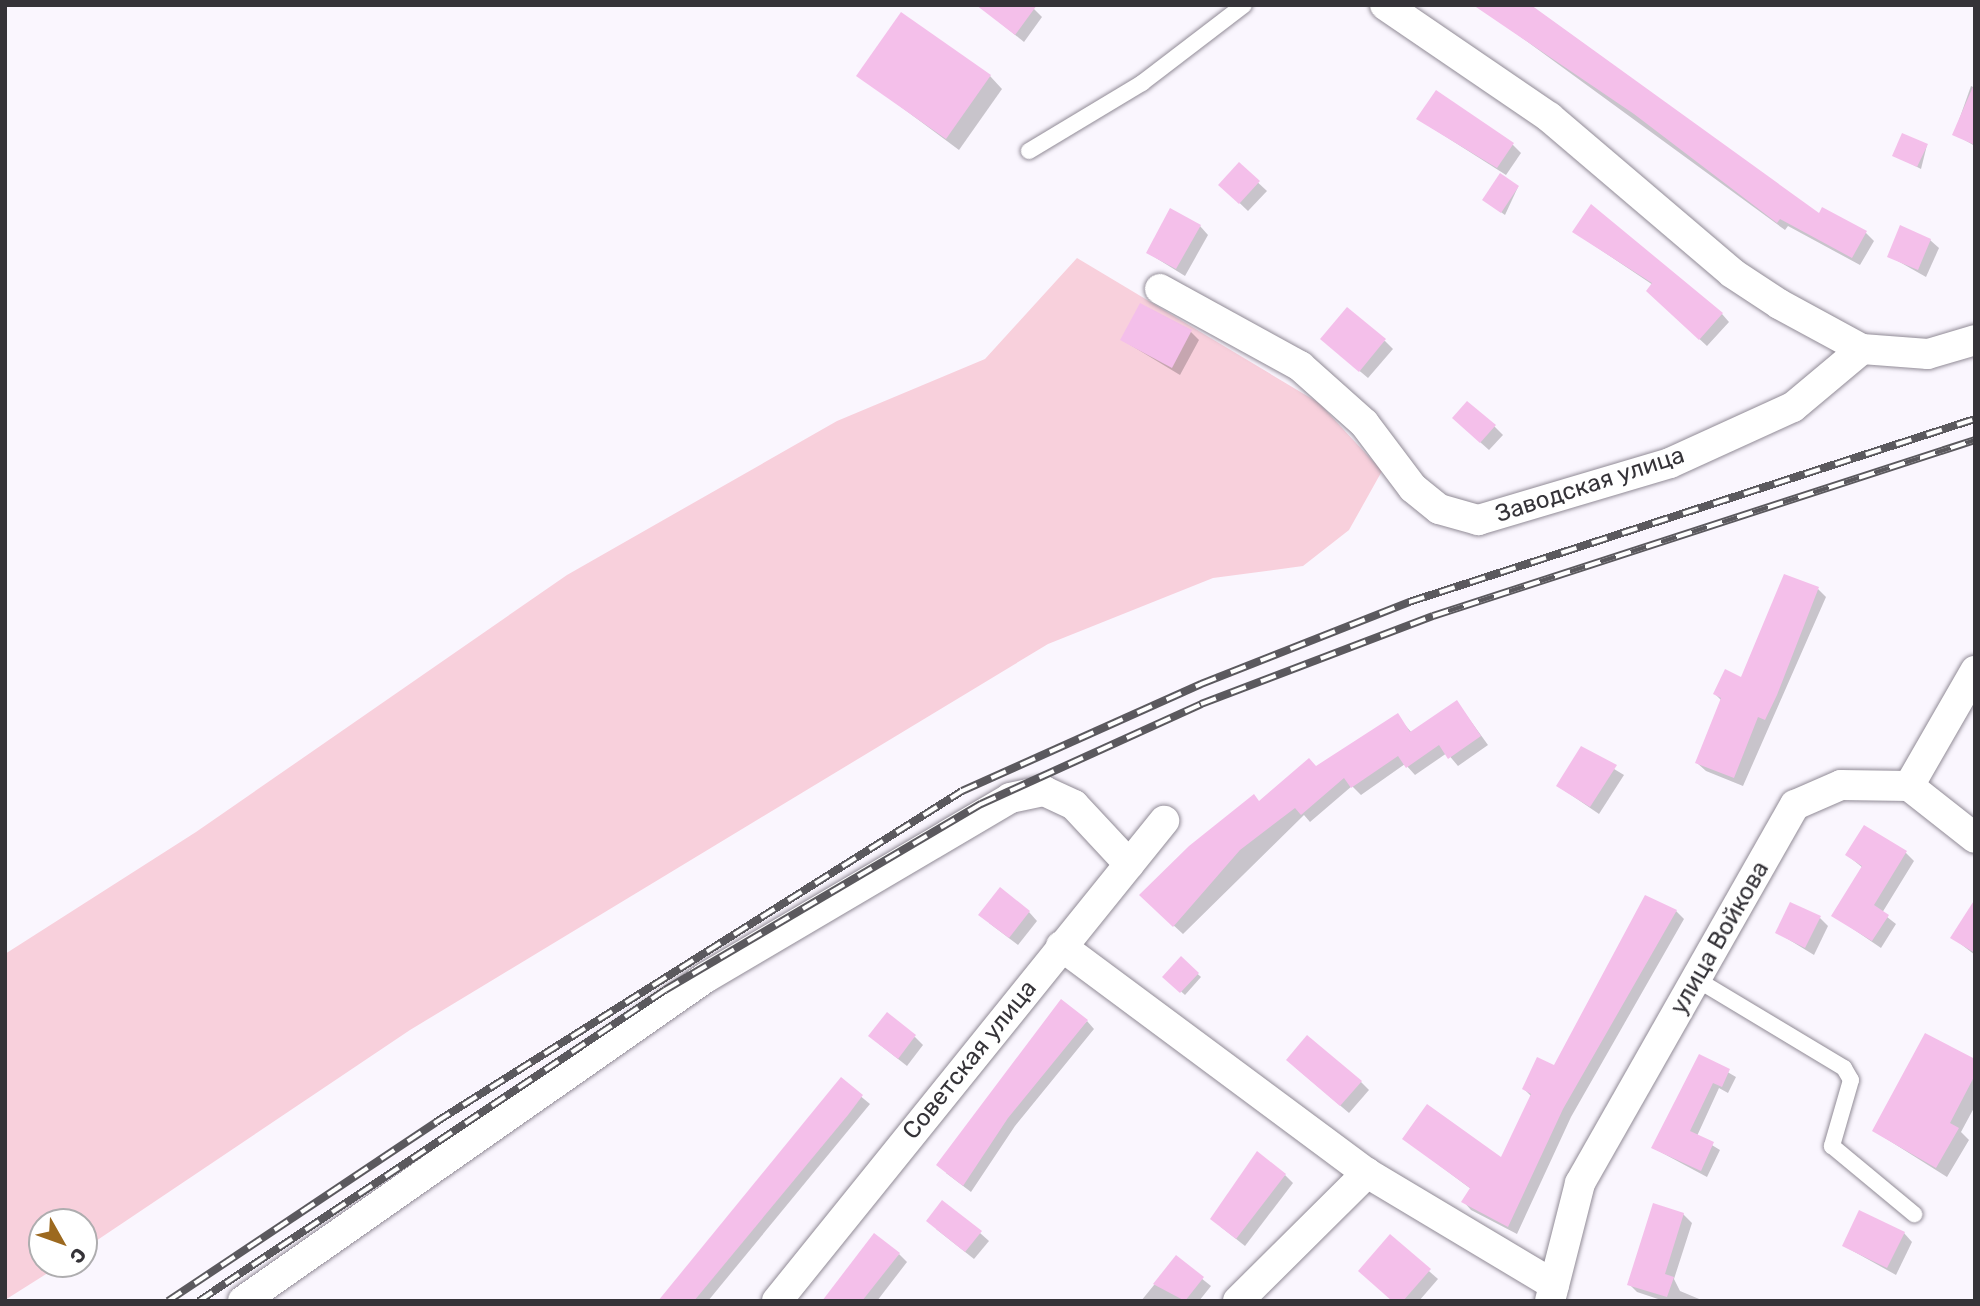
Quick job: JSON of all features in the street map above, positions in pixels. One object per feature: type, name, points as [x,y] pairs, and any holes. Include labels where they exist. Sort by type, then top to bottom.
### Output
[{"type":"street","points":[[1385,5],[1549,117],[1732,273],[1862,349],[1928,354],[1975,340]]},
{"type":"street","name":"Заводская улица","points":[[1160,289],[1300,366],[1364,423],[1413,488],[1439,509],[1478,520],[1670,463],[1793,407],[1862,349]]},
{"type":"street","points":[[1975,671],[1909,786],[1975,838]]},
{"type":"street","name":"улица Войкова","points":[[1552,1293],[1580,1183],[1795,805],[1841,785],[1909,786]]},
{"type":"street","points":[[243,1301],[705,978],[1010,798],[1044,791],[1074,805],[1129,864]]},
{"type":"street","name":"Советская улица","points":[[778,1301],[1164,821]]},
{"type":"street","points":[[1061,946],[1367,1173],[1552,1293]]},
{"type":"street","points":[[1238,1301],[1367,1173]]},
{"type":"lane","points":[[1029,151],[1142,83],[1244,5]]},
{"type":"lane","points":[[1696,979],[1844,1068],[1851,1080],[1832,1146],[1914,1214]]},
{"type":"shaded area","points":[[1077,258],[1319,403],[1382,471],[1349,530],[1303,566],[1213,578],[1048,644],[410,1030],[98,1240],[98,1208],[28,1208],[28,1278],[40,1278],[5,1300],[5,954],[196,832],[567,575],[837,421],[985,359]]},
{"type":"building","points":[[976,5],[1037,5],[1015,35]]},
{"type":"building","points":[[1473,5],[1531,5],[1819,213],[1822,207],[1867,231],[1852,258],[1780,219],[1777,223],[1634,114]]},
{"type":"building","points":[[901,12],[991,75],[946,139],[856,76]]},
{"type":"building","points":[[1975,82],[1975,145],[1952,135]]},
{"type":"building","points":[[1436,90],[1514,143],[1497,168],[1416,119]]},
{"type":"building","points":[[1902,133],[1928,144],[1917,167],[1892,156]]},
{"type":"building","points":[[1239,162],[1260,181],[1239,204],[1218,185]]},
{"type":"building","points":[[1500,173],[1519,186],[1501,213],[1482,200]]},
{"type":"building","points":[[1591,204],[1723,313],[1699,340],[1646,291],[1652,283],[1572,232]]},
{"type":"building","points":[[1170,208],[1201,225],[1176,269],[1146,253]]},
{"type":"building","points":[[1900,225],[1931,239],[1918,270],[1887,257]]},
{"type":"building","points":[[1140,303],[1192,330],[1172,368],[1120,340]]},
{"type":"building","points":[[1347,307],[1386,339],[1359,372],[1320,339]]},
{"type":"building","points":[[1467,401],[1496,425],[1480,443],[1452,418]]},
{"type":"building","points":[[1784,574],[1819,587],[1777,695],[1765,720],[1758,717],[1734,778],[1695,763],[1721,698],[1713,694],[1725,669],[1741,677]]},
{"type":"building","points":[[1457,700],[1481,736],[1448,759],[1439,745],[1406,768],[1398,756],[1351,788],[1344,778],[1301,815],[1295,808],[1240,850],[1173,927],[1139,895],[1189,846],[1254,794],[1259,801],[1309,758],[1316,766],[1398,713],[1410,732]]},
{"type":"building","points":[[1581,746],[1617,765],[1590,807],[1556,786]]},
{"type":"building","points":[[1864,825],[1907,851],[1874,905],[1889,915],[1872,941],[1831,916],[1862,866],[1845,855]]},
{"type":"building","points":[[1000,887],[1030,911],[1009,938],[978,915]]},
{"type":"building","points":[[1645,895],[1677,910],[1563,1109],[1508,1227],[1461,1202],[1470,1188],[1402,1139],[1427,1104],[1501,1157],[1531,1094],[1522,1089],[1537,1057],[1554,1065]]},
{"type":"building","points":[[1975,899],[1975,953],[1950,938]]},
{"type":"building","points":[[1790,902],[1821,916],[1805,948],[1775,933]]},
{"type":"building","points":[[1181,956],[1199,973],[1180,993],[1162,977]]},
{"type":"building","points":[[1061,999],[1088,1020],[1008,1118],[963,1186],[936,1165]]},
{"type":"building","points":[[887,1012],[916,1035],[898,1059],[868,1036]]},
{"type":"building","points":[[1925,1033],[1975,1059],[1975,1075],[1950,1123],[1959,1128],[1936,1168],[1872,1131]]},
{"type":"building","points":[[1307,1035],[1362,1081],[1340,1106],[1286,1060]]},
{"type":"building","points":[[1699,1054],[1730,1069],[1722,1087],[1713,1083],[1690,1131],[1714,1142],[1701,1171],[1651,1148]]},
{"type":"building","points":[[841,1077],[863,1095],[848,1115],[694,1301],[658,1301]]},
{"type":"building","points":[[1257,1151],[1286,1174],[1236,1239],[1210,1219]]},
{"type":"building","points":[[942,1200],[982,1231],[965,1252],[926,1221]]},
{"type":"building","points":[[1653,1203],[1684,1213],[1665,1274],[1674,1277],[1667,1297],[1627,1285]]},
{"type":"building","points":[[1859,1210],[1905,1232],[1887,1268],[1842,1246]]},
{"type":"building","points":[[874,1233],[900,1253],[862,1301],[822,1301]]},
{"type":"building","points":[[1390,1234],[1431,1269],[1403,1301],[1392,1301],[1358,1271]]},
{"type":"building","points":[[1176,1255],[1204,1277],[1185,1301],[1153,1284]]},
{"type":"railway","points":[[168,1301],[436,1122],[962,791],[1201,684],[1409,602],[1975,419]]},
{"type":"railway","points":[[199,1301],[665,990],[981,804],[1201,704],[1433,616],[1975,440]]}]
